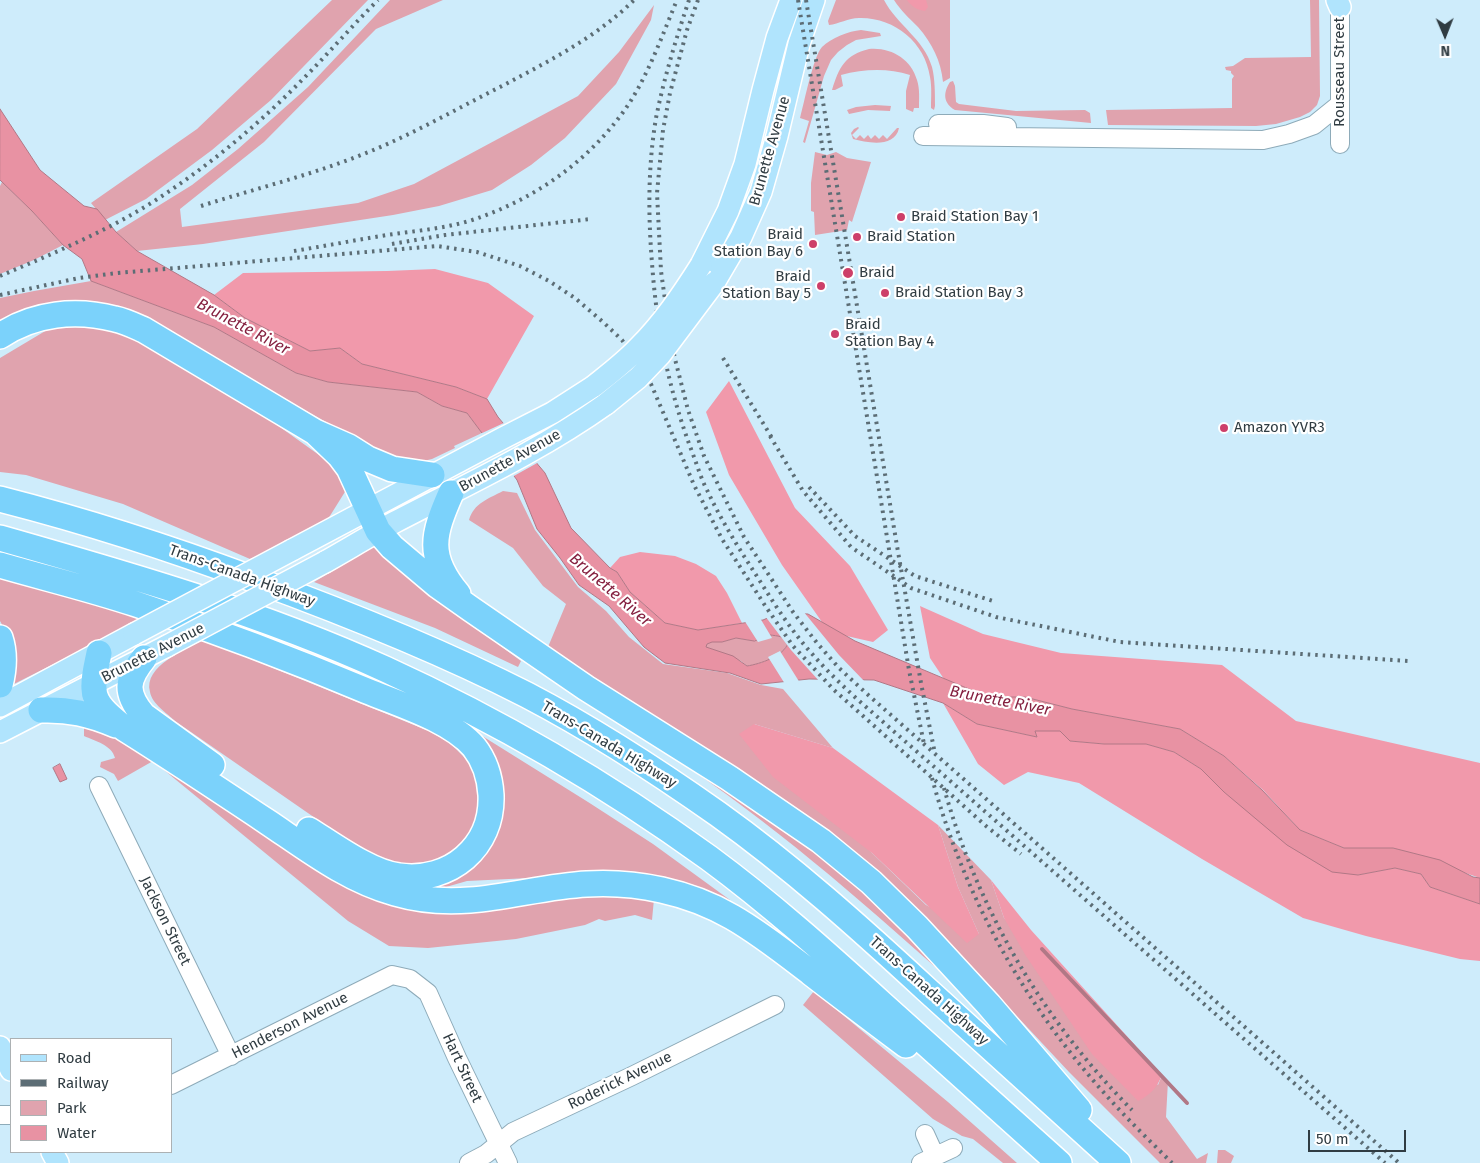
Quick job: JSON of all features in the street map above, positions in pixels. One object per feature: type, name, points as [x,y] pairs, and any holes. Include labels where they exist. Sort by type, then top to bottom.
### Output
[{"type":"highway","points":[[0,336],[31,320],[57,314],[85,313],[117,319],[144,330],[315,432],[349,447],[368,459],[392,470],[432,475]]},
{"type":"highway","points":[[315,432],[340,456],[349,468],[372,521],[388,544],[437,585],[586,688],[729,778],[821,841],[871,882],[917,926],[989,1005],[1124,1163]]},
{"type":"highway","points":[[452,493],[436,532],[436,549],[446,578],[472,609]]},
{"type":"highway","name":"Trans-Canada Highway","points":[[0,499],[100,527],[200,560],[390,631],[527,695],[606,740],[676,784],[721,816],[815,889],[1118,1163]]},
{"type":"highway","points":[[0,538],[172,588],[313,639],[384,668],[455,702],[585,775],[649,816],[754,892],[809,938],[1050,1155]]},
{"type":"highway","points":[[0,565],[135,604],[262,649],[433,718],[461,735],[473,746],[483,761],[490,782],[491,804],[490,818],[485,832],[466,858],[452,867],[437,873],[417,877],[398,876],[372,868],[311,831],[189,749],[143,715],[135,706],[130,693],[130,683],[137,666],[144,658]]},
{"type":"highway","points":[[0,638],[4,652],[4,666],[0,684]]},
{"type":"highway","points":[[99,653],[94,683],[96,700],[125,729],[355,878],[394,893],[432,900],[469,900],[555,887],[612,883],[678,894],[706,904],[731,916],[760,934],[1050,1155]]},
{"type":"highway","points":[[41,710],[81,713],[125,729]]},
{"type":"main road","name":"Brunette Avenue","points":[[0,732],[325,562],[372,521],[432,475],[552,413],[594,386],[638,349],[680,298],[701,265],[728,211],[745,164],[765,81],[790,0]]},
{"type":"main road","name":"Brunette Avenue","points":[[0,706],[292,550],[452,493],[566,430],[606,404],[638,378],[660,355],[682,327],[714,282],[741,237],[761,192],[777,136],[799,44],[814,0]]},
{"type":"main road","points":[[0,1047],[10,1068]]},
{"type":"street","name":"Rousseau Street","points":[[1339,2],[1340,144]]},
{"type":"street","points":[[924,130],[983,124],[1084,138],[1262,140],[1314,125],[1340,104]]},
{"type":"street","name":"Jackson Street","points":[[99,786],[231,1056]]},
{"type":"street","name":"Henderson Avenue","points":[[172,1085],[392,975],[410,979]]},
{"type":"street","name":"Hart Street","points":[[410,979],[428,993],[508,1163]]},
{"type":"street","name":"Roderick Avenue","points":[[469,1163],[486,1154],[513,1132],[632,1076],[775,1005]]},
{"type":"street","points":[[925,1134],[928,1160],[953,1148]]},
{"type":"green space","points":[[332,0],[368,0],[271,100],[212,150],[146,199],[105,220],[91,203],[197,129]]},
{"type":"green space","points":[[390,0],[443,0],[376,29],[264,142],[180,209],[182,227],[358,203],[414,184],[578,96],[619,52],[654,5],[651,20],[616,84],[565,138],[531,165],[492,190],[439,206],[393,215],[203,244],[137,251],[116,232],[192,185],[238,149],[308,87]]},
{"type":"green space","points":[[836,0],[884,0],[889,9],[917,40],[928,57],[934,76],[934,110],[931,108],[931,85],[927,64],[915,43],[896,27],[872,19],[855,18],[829,25],[828,21]]},
{"type":"green space","points":[[894,0],[950,0],[950,78],[943,82],[938,60],[932,46]]},
{"type":"green space","points":[[1310,0],[1319,0],[1320,96],[1317,105],[1310,112],[1276,124],[1256,126],[1108,125],[1106,110],[1232,108],[1232,79],[1234,76],[1225,67],[1233,66],[1245,58],[1311,57]]},
{"type":"green space","points":[[861,30],[880,33],[881,36],[856,40],[838,52],[831,60],[824,76],[805,143],[803,142],[809,121],[800,118],[812,70],[819,52],[822,47],[835,38],[846,33]]},
{"type":"green space","points":[[869,49],[892,52],[905,60],[918,83],[919,108],[914,108],[913,112],[906,109],[906,91],[910,75],[893,71],[858,71],[841,75],[843,86],[832,90],[837,75],[844,63],[854,55]]},
{"type":"green space","points":[[953,81],[956,102],[959,104],[1016,111],[1085,110],[1090,113],[1091,123],[955,110],[948,104],[945,98],[948,86]]},
{"type":"green space","points":[[891,106],[890,111],[868,110],[849,114],[847,110],[856,107]]},
{"type":"green space","points":[[858,127],[852,135],[856,139],[860,135],[864,139],[868,135],[871,139],[875,135],[879,139],[883,135],[887,139],[899,128],[892,139],[873,143],[853,139],[851,133]]},
{"type":"green space","points":[[815,152],[827,155],[836,152],[847,158],[871,162],[852,222],[849,220],[847,230],[815,235],[814,212],[811,211],[811,183]]},
{"type":"green space","points":[[2,182],[63,245],[0,274],[0,186]]},
{"type":"green space","points":[[91,281],[214,327],[296,373],[328,382],[417,392],[442,406],[467,413],[482,433],[432,459],[415,463],[385,455],[135,315],[0,326],[0,298]]},
{"type":"green space","points":[[83,322],[128,333],[181,361],[333,465],[348,487],[328,519],[283,545],[250,559],[123,504],[26,475],[0,472],[0,358],[57,324]]},
{"type":"green space","points":[[503,491],[517,493],[535,530],[578,587],[606,611],[629,637],[663,664],[727,673],[761,685],[783,689],[833,748],[754,724],[872,853],[926,905],[979,934],[958,887],[938,825],[991,880],[1004,918],[1158,1085],[1162,1075],[1168,1081],[1166,1117],[1197,1159],[1208,1153],[1206,1163],[1160,1163],[1069,1072],[957,952],[639,707],[548,647],[566,604],[543,586],[513,548],[469,520],[478,505]]},
{"type":"green space","points":[[375,546],[387,551],[406,576],[521,661],[518,667],[435,628],[314,582]]},
{"type":"green space","points":[[0,577],[67,595],[143,619],[10,685],[8,635],[0,621]]},
{"type":"green space","points":[[770,635],[785,639],[788,643],[786,648],[771,659],[747,666],[741,661],[705,647],[712,641],[722,642],[736,638],[754,641]]},
{"type":"green space","points":[[204,640],[429,731],[450,743],[466,759],[475,772],[482,801],[469,840],[435,864],[403,866],[373,857],[175,721],[160,708],[151,696],[150,683],[153,674],[159,666],[177,654]]},
{"type":"green space","points":[[84,728],[123,740],[371,896],[589,893],[654,899],[652,920],[635,915],[605,921],[599,919],[585,925],[516,939],[428,948],[389,946],[348,921],[153,761],[118,781],[114,774],[100,767],[101,762],[115,758],[113,754],[107,747],[84,736]]},
{"type":"green space","points":[[471,729],[653,844],[730,900],[727,905],[593,875],[467,881],[446,887],[431,885],[461,873],[494,762]]},
{"type":"green space","points":[[674,758],[800,836],[885,906],[943,974],[813,861],[710,782]]},
{"type":"green space","points":[[814,991],[948,1102],[1017,1163],[1003,1163],[973,1139],[962,1136],[933,1119],[803,1005]]},
{"type":"green space","points":[[1218,1150],[1225,1150],[1234,1156],[1231,1163],[1217,1163]]},
{"type":"shaded area","points":[[907,0],[926,0],[928,7],[925,11],[919,10]]},
{"type":"shaded area","points":[[435,269],[488,283],[534,316],[487,399],[456,387],[362,364],[340,348],[310,351],[245,318],[214,295],[243,273]]},
{"type":"shaded area","points":[[729,381],[795,508],[850,566],[888,630],[873,642],[829,632],[782,565],[729,475],[706,412]]},
{"type":"shaded area","points":[[640,552],[675,556],[696,564],[716,576],[742,623],[698,630],[665,623],[630,592],[617,572],[610,568],[620,557]]},
{"type":"shaded area","points":[[920,606],[983,634],[1061,653],[1222,665],[1296,721],[1480,763],[1480,878],[1393,848],[1344,848],[1300,830],[1263,790],[1224,756],[1180,729],[1072,709],[1025,697],[996,697],[976,692],[944,679],[930,658]]},
{"type":"shaded area","points":[[943,703],[977,724],[1037,737],[1035,731],[1060,731],[1070,741],[1104,744],[1146,744],[1174,752],[1201,769],[1224,792],[1358,875],[1395,868],[1421,874],[1430,887],[1480,904],[1480,961],[1460,959],[1303,918],[1202,859],[1079,783],[1028,772],[1004,785],[978,764]]},
{"type":"shaded area","points":[[754,724],[833,748],[938,825],[958,887],[979,934],[967,943],[872,853],[773,777],[739,734]]},
{"type":"shaded area","points":[[991,880],[1031,930],[1162,1075],[1153,1091],[1138,1101],[1092,1054],[1026,956],[1004,918]]},
{"type":"water","name":"Brunette River","points":[[0,109],[40,170],[84,206],[97,209],[116,232],[137,251],[214,295],[245,318],[310,351],[340,348],[362,364],[456,387],[487,399],[498,417],[545,473],[571,528],[610,568],[617,572],[630,592],[665,623],[698,630],[763,620],[779,613],[808,614],[855,641],[976,692],[996,697],[1025,697],[1072,709],[1180,729],[1224,756],[1262,790],[1300,830],[1344,848],[1393,848],[1440,860],[1473,877],[1480,878],[1480,904],[1430,887],[1421,874],[1395,868],[1358,875],[1332,872],[1287,845],[1224,792],[1201,769],[1174,752],[1146,744],[1104,744],[1070,741],[1060,731],[1035,731],[1037,737],[977,724],[943,703],[874,680],[809,679],[761,684],[730,673],[665,663],[644,647],[609,606],[579,585],[537,529],[517,480],[467,413],[442,406],[417,392],[328,382],[296,373],[214,327],[91,281],[82,259],[63,245],[0,180]],"holes":[[[770,635],[785,639],[788,643],[786,648],[771,659],[747,666],[733,656],[706,647],[707,644],[712,642],[722,642],[736,638],[754,641]]]},
{"type":"water","points":[[60,764],[67,779],[60,782],[53,768]]},
{"type":"pier","points":[[506,422],[539,462],[512,477],[480,434]]},
{"type":"pier","points":[[779,611],[803,611],[839,655],[866,683],[820,682],[791,650],[765,616]]},
{"type":"pier","points":[[760,618],[772,638],[758,642],[744,620]]},
{"type":"pier","points":[[780,651],[800,683],[785,684],[768,657]]},
{"type":"waterway","points":[[1042,949],[1187,1103]]},
{"type":"railway","points":[[0,276],[41,259],[140,210],[197,171],[252,128],[286,96],[378,0]]},
{"type":"railway","points":[[201,206],[329,167],[405,136],[538,67],[572,47],[604,26],[634,0]]},
{"type":"railway","points":[[294,251],[459,224],[513,204],[553,180],[590,150],[630,102],[652,59],[677,0]]},
{"type":"railway","points":[[689,0],[667,73],[653,136],[650,226],[654,288],[666,362],[685,433],[704,483],[732,536],[791,628],[840,683],[1385,1163]]},
{"type":"railway","points":[[698,0],[687,30],[670,93],[663,130],[657,193],[661,271],[670,336],[688,410],[704,456],[744,537],[793,612],[839,668],[1399,1163]]},
{"type":"railway","points":[[798,0],[909,670],[924,744]]},
{"type":"railway","points":[[806,0],[897,546],[935,754]]},
{"type":"railway","points":[[392,244],[445,235],[591,219]]},
{"type":"railway","points":[[0,295],[79,278],[117,273],[437,246],[477,252],[520,266],[549,281],[575,298],[622,340],[651,384],[694,485],[722,539],[793,646],[834,690],[986,826],[1021,854]]},
{"type":"railway","points":[[723,358],[774,441]]},
{"type":"railway","points":[[770,436],[803,491],[851,547],[911,588],[996,617],[1120,642],[1408,661]]},
{"type":"railway","points":[[809,487],[855,536],[915,576],[996,602]]},
{"type":"railway","points":[[932,778],[945,822],[961,865],[1000,947],[1023,986],[1076,1060],[1122,1113],[1172,1163]]},
{"type":"railway","points":[[944,788],[958,833],[975,877],[1017,961],[1042,1001],[1070,1039],[1132,1110]]},
{"type":"place","name":"Braid Station Bay 1","points":[[901,217]]},
{"type":"place","name":"Braid Station","points":[[857,237]]},
{"type":"place","name":"Braid Station Bay 6","points":[[813,244]]},
{"type":"place","name":"Braid","points":[[848,273]]},
{"type":"place","name":"Braid Station Bay 5","points":[[821,286]]},
{"type":"place","name":"Braid Station Bay 3","points":[[885,293]]},
{"type":"place","name":"Braid Station Bay 4","points":[[835,334]]},
{"type":"place","name":"Amazon YVR3","points":[[1224,428]]}]
